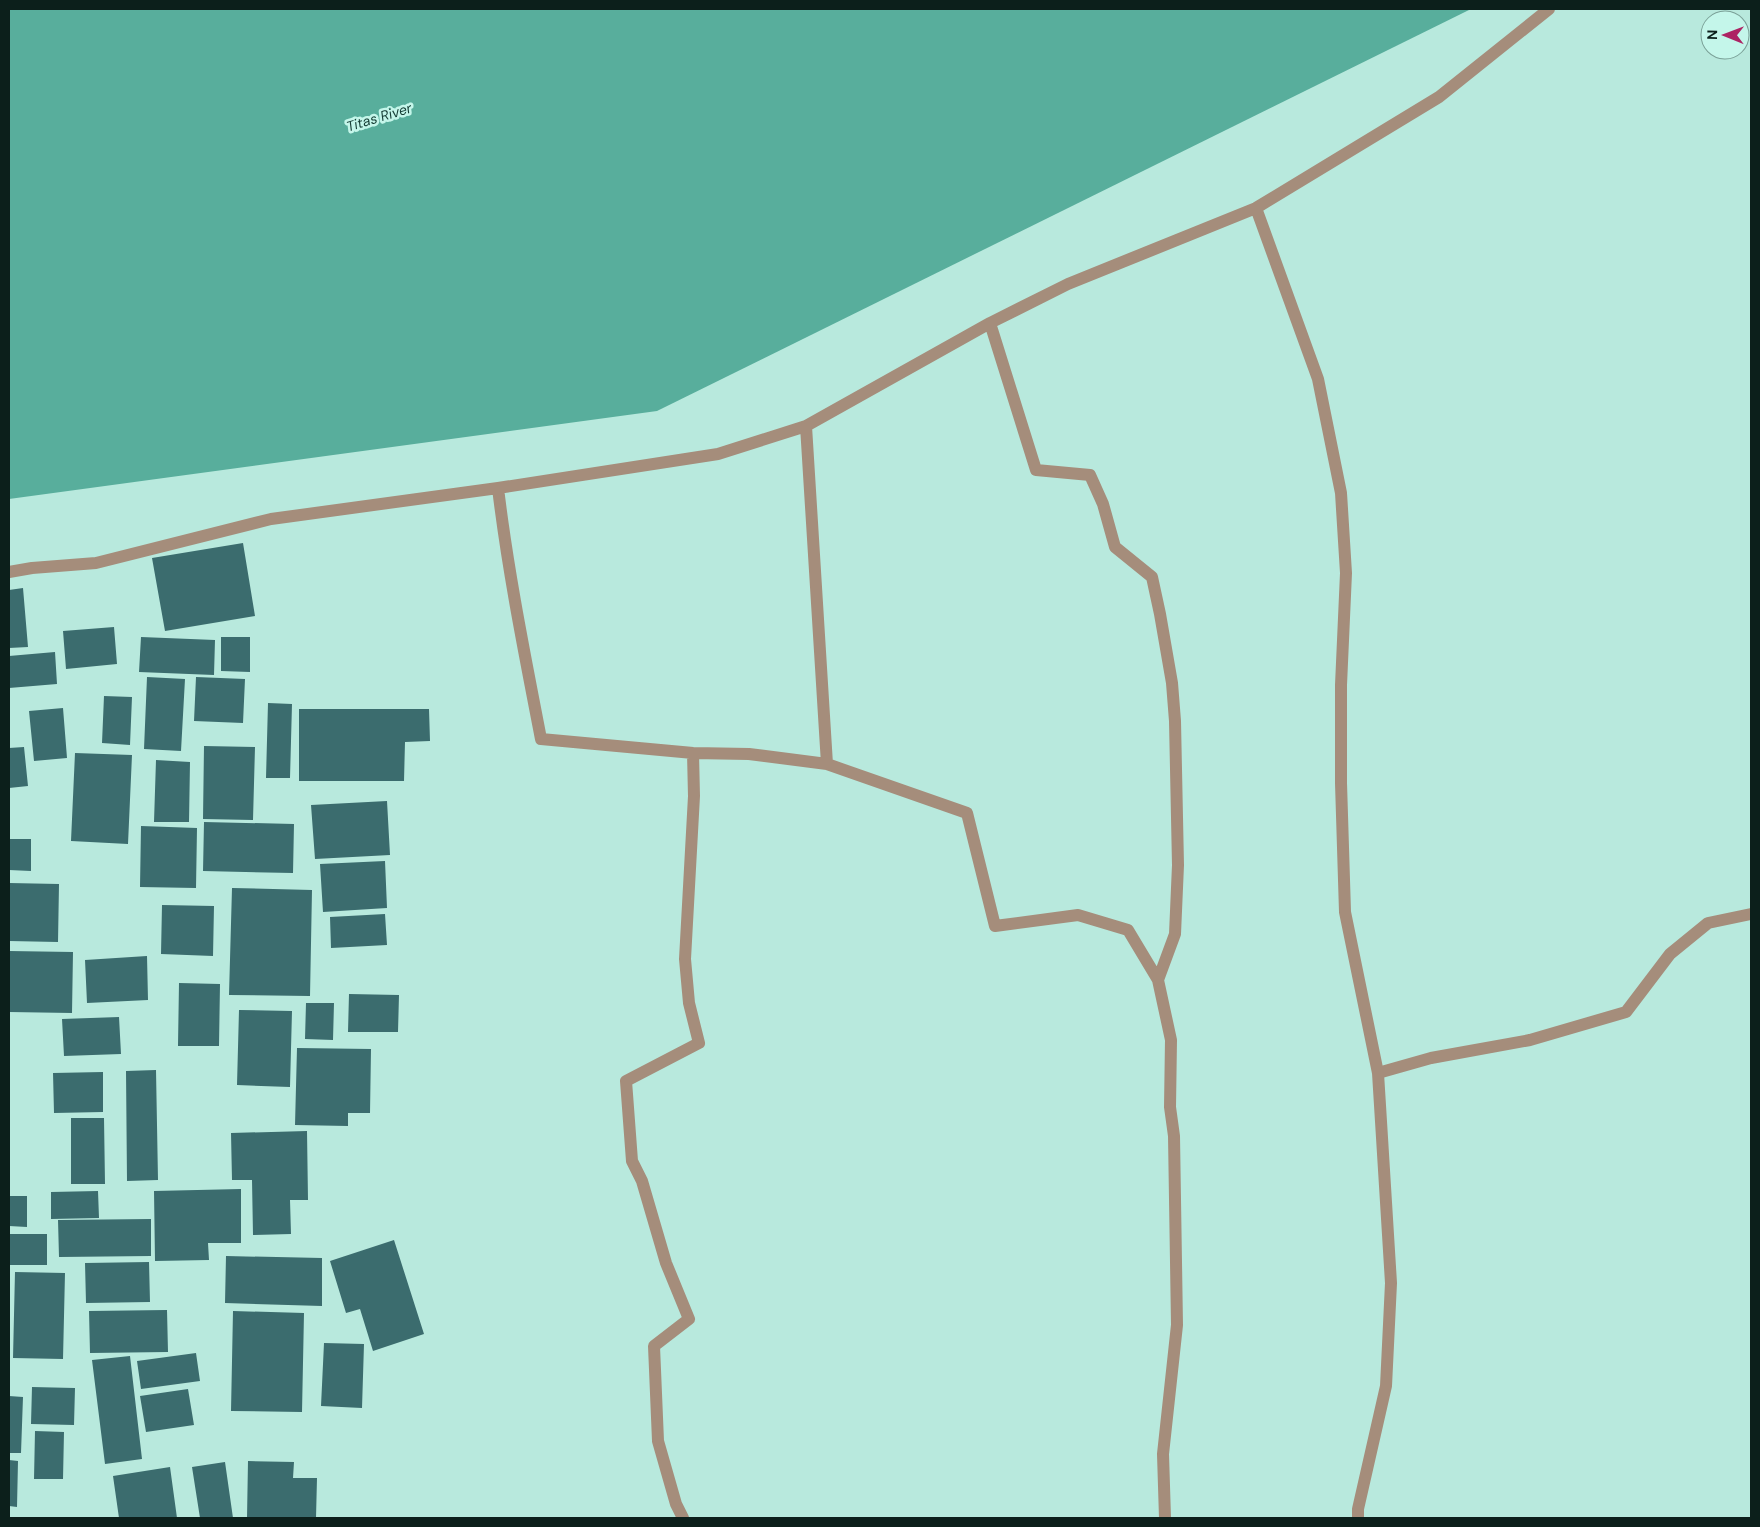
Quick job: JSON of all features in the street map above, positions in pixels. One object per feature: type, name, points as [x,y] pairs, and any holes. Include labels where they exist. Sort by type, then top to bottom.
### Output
[{"type":"street","points":[[9,572],[32,568],[96,563],[271,519],[498,488],[718,454],[806,426],[990,323],[1068,284],[1256,208],[1439,97],[1549,9]]},
{"type":"street","points":[[1256,208],[1318,379],[1342,493],[1346,573],[1341,685],[1341,783],[1345,912],[1378,1073],[1391,1283],[1386,1386],[1358,1509],[1358,1518]]},
{"type":"street","points":[[990,323],[1036,470],[1090,475],[1103,504],[1115,547],[1152,577],[1172,683],[1176,721],[1178,865],[1175,934],[1158,980]]},
{"type":"street","points":[[806,426],[827,764]]},
{"type":"street","points":[[498,488],[503,532],[519,628],[541,739],[693,753],[749,754],[827,764],[967,813],[995,926],[1078,915],[1128,930],[1158,980],[1171,1040],[1170,1107],[1174,1136],[1177,1325],[1163,1454],[1165,1518]]},
{"type":"street","points":[[683,1518],[676,1504],[658,1441],[654,1346],[690,1320],[666,1263],[642,1181],[632,1161],[626,1081],[699,1043],[689,1003],[685,959],[694,796],[693,753]]},
{"type":"street","points":[[1378,1073],[1431,1058],[1530,1040],[1626,1012],[1670,954],[1708,923],[1751,914]]},
{"type":"water","name":"Titas River","points":[[9,9],[1471,9],[657,411],[9,499]]},
{"type":"building","points":[[243,543],[255,616],[165,631],[152,558]]},
{"type":"building","points":[[23,588],[28,647],[9,648],[9,590]]},
{"type":"building","points":[[114,627],[117,664],[66,669],[63,631]]},
{"type":"building","points":[[141,637],[215,640],[214,675],[139,672]]},
{"type":"building","points":[[221,637],[250,637],[250,672],[221,671]]},
{"type":"building","points":[[55,652],[57,684],[9,688],[9,656]]},
{"type":"building","points":[[147,677],[185,679],[181,751],[144,749]]},
{"type":"building","points":[[196,677],[245,679],[243,723],[194,721]]},
{"type":"building","points":[[104,696],[132,697],[130,745],[102,743]]},
{"type":"building","points":[[268,703],[292,704],[290,778],[266,778]]},
{"type":"building","points":[[63,708],[67,758],[34,761],[29,711]]},
{"type":"building","points":[[299,709],[429,709],[430,741],[405,742],[404,781],[299,781]]},
{"type":"building","points":[[204,746],[255,747],[253,820],[203,819]]},
{"type":"building","points":[[24,747],[28,786],[9,788],[9,748]]},
{"type":"building","points":[[75,753],[132,755],[128,844],[71,841]]},
{"type":"building","points":[[156,760],[190,762],[189,822],[154,822]]},
{"type":"building","points":[[387,801],[390,855],[315,859],[311,805]]},
{"type":"building","points":[[204,822],[294,824],[293,873],[203,871]]},
{"type":"building","points":[[141,826],[197,828],[196,888],[140,887]]},
{"type":"building","points":[[9,839],[31,839],[31,871],[9,870]]},
{"type":"building","points":[[385,861],[387,908],[323,912],[320,864]]},
{"type":"building","points":[[9,883],[59,884],[58,942],[9,941]]},
{"type":"building","points":[[232,888],[312,890],[310,996],[229,995]]},
{"type":"building","points":[[162,905],[214,906],[213,956],[161,954]]},
{"type":"building","points":[[385,914],[387,945],[331,948],[330,917]]},
{"type":"building","points":[[9,951],[73,952],[72,1013],[9,1012]]},
{"type":"building","points":[[147,956],[148,1000],[87,1003],[85,960]]},
{"type":"building","points":[[179,983],[220,984],[219,1046],[178,1046]]},
{"type":"building","points":[[349,994],[399,995],[398,1032],[348,1032]]},
{"type":"building","points":[[306,1003],[334,1003],[333,1040],[305,1039]]},
{"type":"building","points":[[239,1010],[292,1011],[290,1087],[237,1085]]},
{"type":"building","points":[[119,1017],[121,1054],[64,1056],[62,1019]]},
{"type":"building","points":[[297,1048],[371,1049],[370,1113],[348,1113],[348,1126],[295,1125]]},
{"type":"building","points":[[156,1070],[158,1180],[127,1181],[126,1071]]},
{"type":"building","points":[[103,1072],[103,1112],[54,1113],[53,1073]]},
{"type":"building","points":[[71,1118],[104,1118],[105,1184],[71,1184]]},
{"type":"building","points":[[307,1131],[308,1200],[290,1200],[291,1234],[253,1235],[252,1180],[232,1180],[231,1133]]},
{"type":"building","points":[[241,1189],[241,1243],[208,1243],[209,1260],[155,1261],[154,1191]]},
{"type":"building","points":[[98,1191],[99,1218],[51,1219],[51,1192]]},
{"type":"building","points":[[9,1196],[27,1196],[27,1227],[9,1226]]},
{"type":"building","points":[[151,1219],[151,1256],[59,1257],[58,1220]]},
{"type":"building","points":[[9,1234],[47,1234],[47,1265],[9,1265]]},
{"type":"building","points":[[394,1240],[424,1334],[373,1351],[360,1309],[346,1313],[330,1261]]},
{"type":"building","points":[[226,1256],[322,1258],[322,1306],[225,1303]]},
{"type":"building","points":[[149,1262],[150,1302],[86,1303],[85,1263]]},
{"type":"building","points":[[15,1272],[65,1273],[63,1359],[13,1358]]},
{"type":"building","points":[[167,1310],[168,1352],[90,1353],[89,1311]]},
{"type":"building","points":[[233,1311],[304,1313],[302,1412],[231,1411]]},
{"type":"building","points":[[324,1343],[364,1344],[362,1408],[321,1406]]},
{"type":"building","points":[[196,1353],[200,1381],[141,1389],[137,1361]]},
{"type":"building","points":[[130,1356],[142,1459],[105,1464],[92,1360]]},
{"type":"building","points":[[32,1387],[75,1388],[74,1425],[31,1424]]},
{"type":"building","points":[[188,1389],[194,1425],[146,1432],[140,1396]]},
{"type":"building","points":[[9,1396],[23,1397],[21,1453],[9,1453]]},
{"type":"building","points":[[35,1431],[64,1432],[63,1479],[34,1479]]},
{"type":"building","points":[[9,1460],[18,1461],[17,1507],[9,1506]]},
{"type":"building","points":[[248,1461],[294,1462],[293,1478],[317,1478],[316,1518],[247,1518]]},
{"type":"building","points":[[225,1462],[233,1518],[200,1518],[192,1467]]},
{"type":"building","points":[[170,1467],[177,1518],[119,1518],[113,1476]]}]
